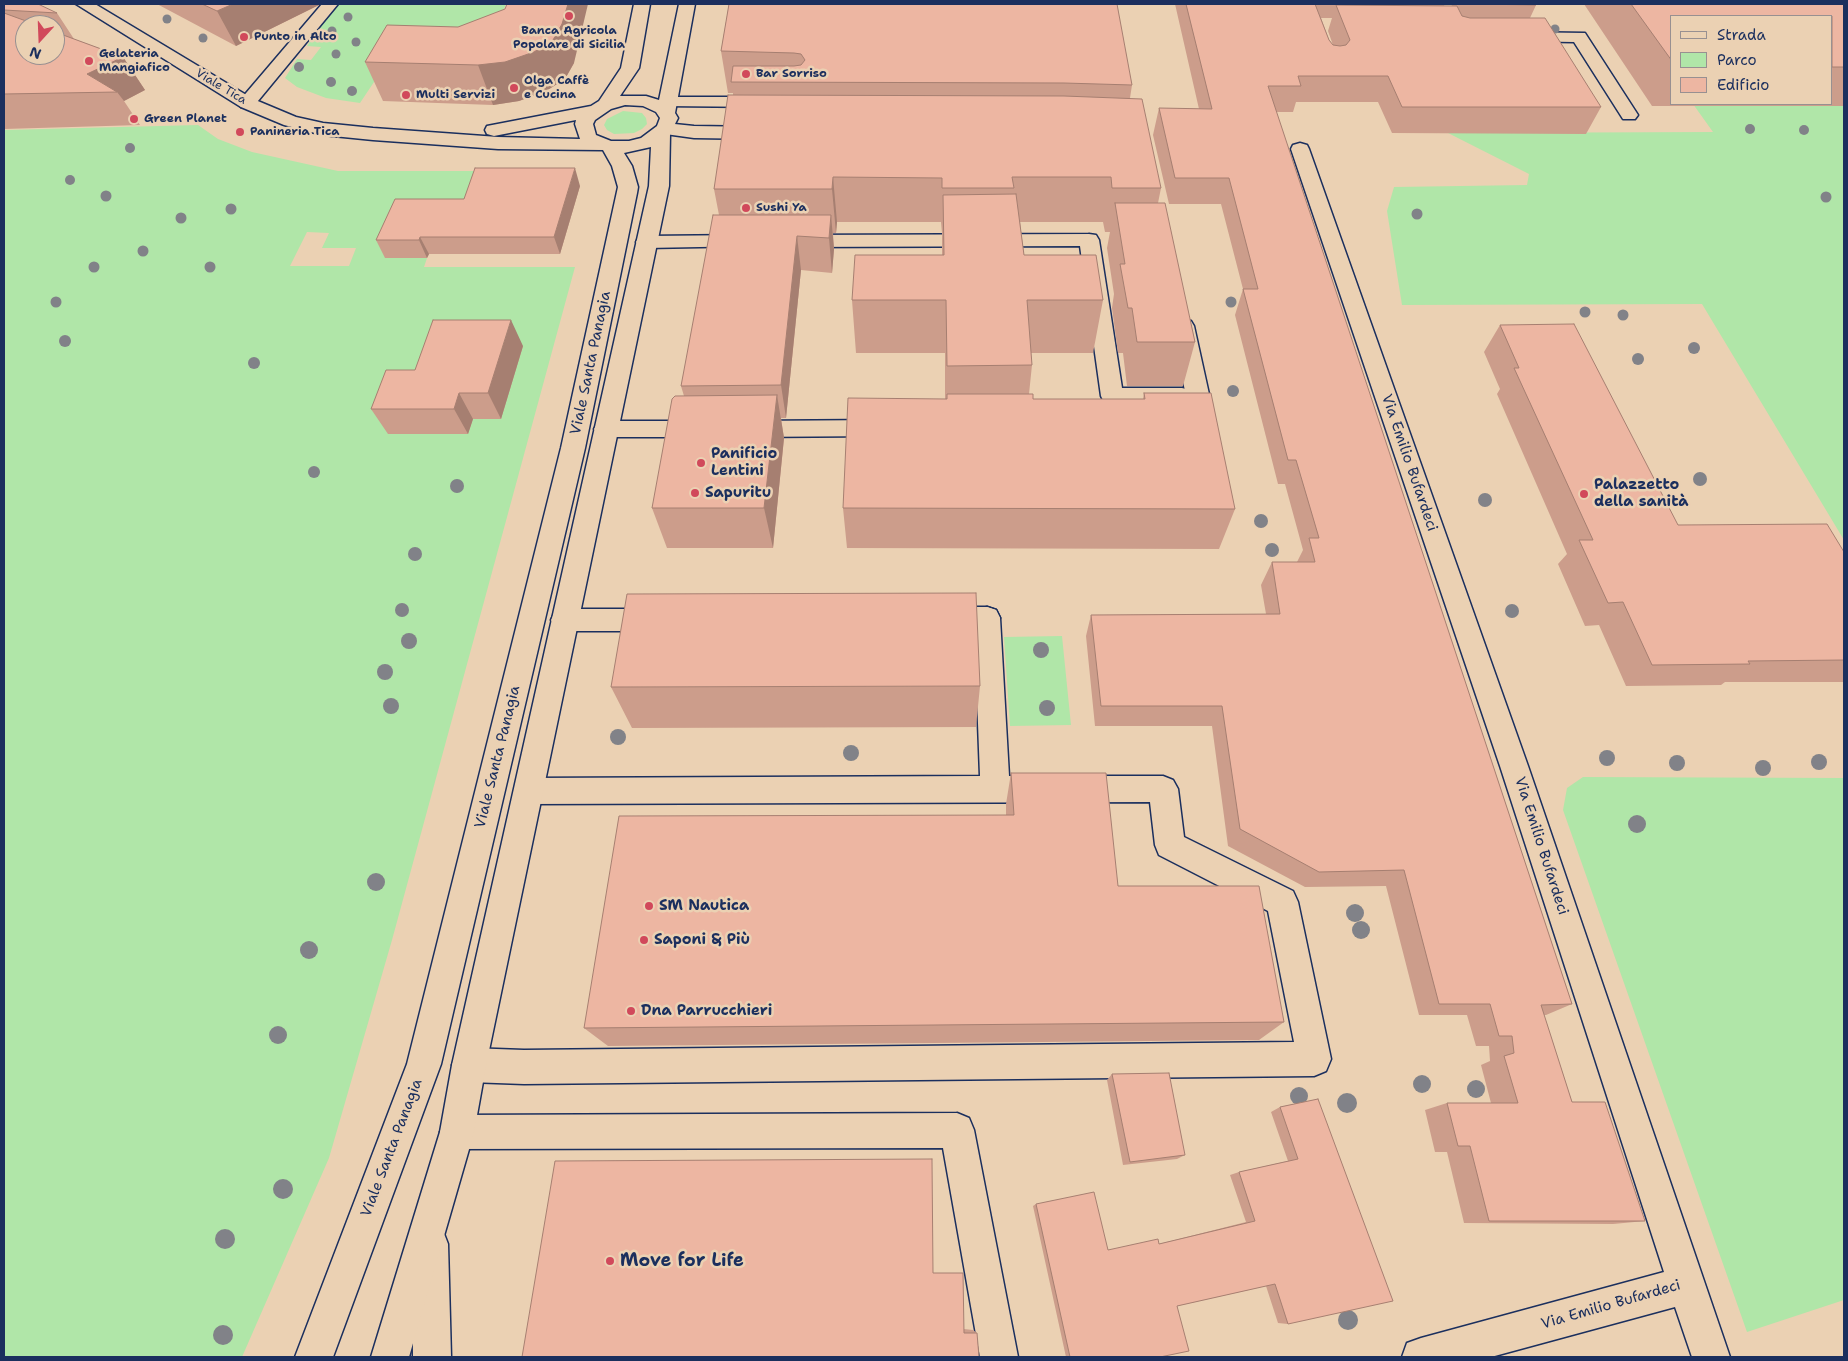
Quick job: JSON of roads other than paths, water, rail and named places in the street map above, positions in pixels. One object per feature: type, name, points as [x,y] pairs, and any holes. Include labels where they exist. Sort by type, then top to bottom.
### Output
[{"type":"main road","name":"Viale Tica","points":[[84,4],[247,102],[290,122],[323,129],[373,134]]},
{"type":"main road","points":[[247,102],[330,4]]},
{"type":"main road","points":[[607,146],[588,137],[584,131],[584,124],[587,117],[599,108],[630,68],[642,4]]},
{"type":"main road","name":"Viale Santa Panagia","points":[[390,1357],[457,1132],[469,1065],[530,791],[564,620],[659,186],[666,119],[687,4]]},
{"type":"main road","points":[[1499,37],[1579,37],[1629,115]]},
{"type":"main road","points":[[373,134],[502,130],[599,108],[625,100],[646,101],[655,104],[666,119],[694,132],[776,133]]},
{"type":"main road","points":[[373,134],[498,143],[639,145],[666,119],[781,102]]},
{"type":"main road","name":"Viale Santa Panagia","points":[[314,1357],[426,1054],[573,448],[628,187],[622,166],[607,146]]},
{"type":"main road","name":"Via Emilio Bufardeci","points":[[1300,149],[1517,775],[1687,1285],[1421,1357]]},
{"type":"main road","points":[[646,242],[1098,240],[1115,419]]},
{"type":"main road","points":[[1175,426],[1204,426],[1179,308]]},
{"type":"main road","points":[[1112,396],[1197,396]]},
{"type":"main road","points":[[606,430],[908,428]]},
{"type":"main road","points":[[918,618],[987,618],[996,789]]},
{"type":"main road","points":[[564,620],[683,620]]},
{"type":"main road","points":[[469,1065],[524,1067],[1314,1059],[1282,902],[1170,845],[1163,790],[530,791]]},
{"type":"main road","points":[[457,1132],[957,1130],[999,1357]]},
{"type":"main road","points":[[430,1219],[432,1357]]},
{"type":"main road","points":[[1687,1285],[1711,1357]]},
{"type":"place","name":"Banca Agricola Popolare di Sicilia","points":[[569,16]]},
{"type":"place","name":"Punto in Alto","points":[[244,37]]},
{"type":"place","name":"Gelateria Mangiafico","points":[[89,61]]},
{"type":"place","name":"Bar Sorriso","points":[[746,74]]},
{"type":"place","name":"Olga Caffè e Cucina","points":[[514,88]]},
{"type":"place","name":"Multi Servizi","points":[[406,95]]},
{"type":"place","name":"Green Planet","points":[[134,119]]},
{"type":"place","name":"Panineria Tica","points":[[240,132]]},
{"type":"place","name":"Sushi Ya","points":[[746,208]]},
{"type":"place","name":"Panificio Lentini","points":[[701,463]]},
{"type":"place","name":"Sapuritu","points":[[695,493]]},
{"type":"place","name":"Palazzetto della sanità","points":[[1584,494]]},
{"type":"place","name":"SM Nautica","points":[[649,906]]},
{"type":"place","name":"Saponi & Più","points":[[644,940]]},
{"type":"place","name":"Dna Parrucchieri","points":[[631,1011]]},
{"type":"place","name":"Move for Life","points":[[610,1261]]}]
